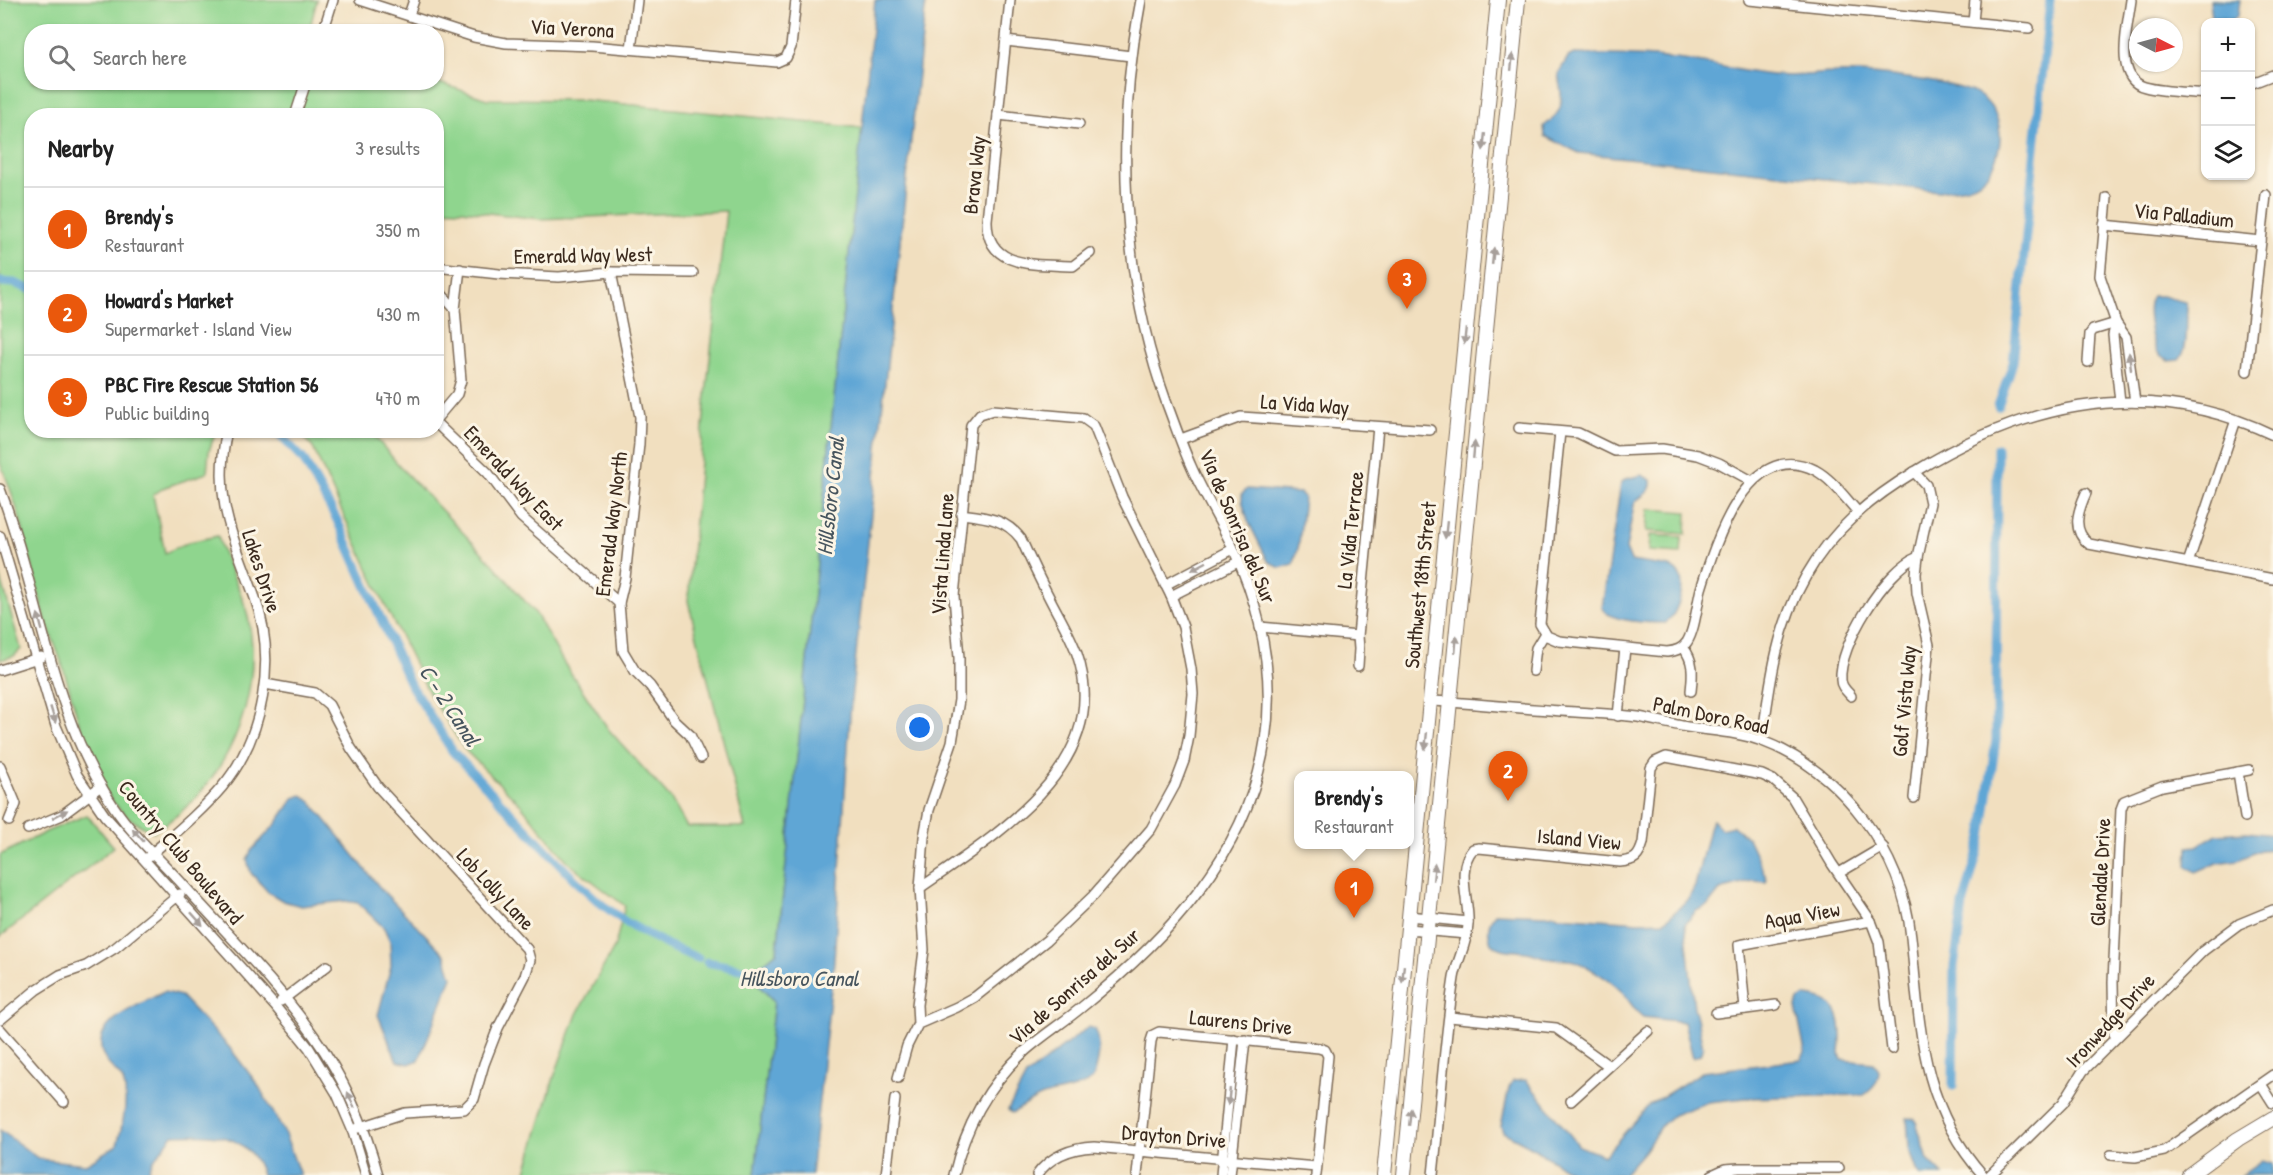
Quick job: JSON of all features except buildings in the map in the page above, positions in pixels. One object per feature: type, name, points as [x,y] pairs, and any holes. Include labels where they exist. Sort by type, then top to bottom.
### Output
[{"type":"main road","name":"Southwest 18th Street","points":[[1384,1175],[1498,0]]},
{"type":"main road","name":"Southwest 18th Street","points":[[1404,1175],[1518,0]]},
{"type":"main road","points":[[2189,1175],[2238,1140],[2272,1121]]},
{"type":"street","points":[[326,24],[333,0]]},
{"type":"street","name":"Via Verona","points":[[360,0],[436,24]]},
{"type":"street","points":[[409,15],[414,0]]},
{"type":"street","points":[[632,49],[638,0]]},
{"type":"street","name":"Via Verona","points":[[444,27],[506,44],[632,49],[777,62],[786,58],[791,48],[795,0]]},
{"type":"street","name":"Brava Way","points":[[1010,0],[987,219],[988,233],[994,246],[1009,259],[1022,263],[1074,266],[1090,253]]},
{"type":"street","name":"Via de Sonrisa del Sur","points":[[954,1175],[969,1126],[994,1084],[1028,1049],[1083,1006],[1147,948],[1199,891],[1228,848],[1253,791],[1265,738],[1267,667],[1253,601],[1233,549],[1199,483],[1166,403],[1153,357],[1135,271],[1127,196],[1126,147],[1131,56],[1141,0]]},
{"type":"street","points":[[1749,0],[2029,28]]},
{"type":"street","points":[[1973,22],[1975,0]]},
{"type":"street","points":[[2130,0],[2125,58],[2130,78],[2145,87],[2201,94]]},
{"type":"street","points":[[1005,41],[1131,56]]},
{"type":"street","points":[[2255,82],[2273,75]]},
{"type":"street","points":[[298,108],[303,90]]},
{"type":"street","points":[[998,115],[1079,124]]},
{"type":"street","name":"Via Palladium","points":[[2247,370],[2266,195]]},
{"type":"street","name":"Via Palladium","points":[[2107,198],[2100,276],[2116,323],[2126,337],[2134,402]]},
{"type":"street","name":"Via Palladium","points":[[2104,225],[2261,241]]},
{"type":"street","name":"Emerald Way West","points":[[444,268],[559,277],[612,272],[693,273]]},
{"type":"street","points":[[444,411],[457,394],[462,380],[454,309],[460,269]]},
{"type":"street","name":"Emerald Way North","points":[[612,272],[640,417],[625,578],[619,603],[623,651],[635,671],[650,686],[674,720],[690,735],[701,758]]},
{"type":"street","points":[[444,297],[454,309]]},
{"type":"street","points":[[2088,362],[2092,330],[2116,323]]},
{"type":"street","name":"Via Palladium","points":[[2116,323],[2112,335],[2120,402]]},
{"type":"street","points":[[1762,741],[1774,658],[1787,614],[1803,582],[1822,551],[1858,512],[1890,486],[1966,442],[2027,417],[2076,406],[2134,402],[2183,406],[2236,420],[2273,435]]},
{"type":"street","name":"Vista Linda Lane","points":[[898,1078],[907,1046],[918,1024],[917,1005],[924,950],[921,862],[928,819],[952,742],[960,700],[954,596],[969,431],[975,418],[993,410],[1083,418],[1094,426],[1122,497],[1171,596],[1187,644],[1193,694],[1184,761],[1164,808],[1151,830],[1121,866],[1047,940],[975,997],[918,1024]]},
{"type":"street","name":"La Vida Way","points":[[1181,439],[1241,417],[1430,430]]},
{"type":"street","points":[[2188,563],[2236,420]]},
{"type":"street","name":"La Vida Terrace","points":[[1358,666],[1358,636],[1378,427]]},
{"type":"street","points":[[1519,428],[1584,435],[1602,447],[1615,451],[1662,449],[1698,455],[1719,463],[1752,481]]},
{"type":"street","name":"Emerald Way East","points":[[444,429],[488,473],[521,517],[619,603]]},
{"type":"street","points":[[1560,432],[1540,624],[1545,633],[1559,641],[1667,652],[1674,652],[1683,647],[1689,639],[1697,601],[1729,517],[1752,481],[1763,472],[1775,467],[1795,465],[1808,468],[1826,478],[1858,512]]},
{"type":"street","name":"Lakes Drive","points":[[144,860],[186,824],[222,786],[247,748],[266,684],[264,639],[256,600],[230,532],[221,487],[222,453],[225,438]]},
{"type":"street","name":"Golf Vista Way","points":[[1914,472],[1926,485],[1930,497],[1918,556],[1917,593],[1929,645],[1914,798]]},
{"type":"street","points":[[2086,493],[2079,512],[2078,527],[2084,540],[2089,544],[2273,579]]},
{"type":"street","name":"Country Club Boulevard","points":[[1,494],[4,513],[25,565],[49,654],[76,739],[101,786],[121,816],[284,998],[324,1051],[342,1082],[363,1127],[378,1175]]},
{"type":"street","points":[[921,888],[1003,828],[1051,781],[1074,745],[1084,703],[1083,678],[1077,654],[1021,539],[1013,530],[996,519],[961,514]]},
{"type":"street","name":"Country Club Boulevard","points":[[0,536],[66,753],[90,795],[105,816],[275,1006],[309,1048],[337,1094],[352,1129],[366,1175]]},
{"type":"street","points":[[1165,585],[1233,549]]},
{"type":"street","points":[[1851,696],[1842,687],[1840,680],[1847,652],[1863,616],[1875,596],[1895,572],[1907,561],[1918,556]]},
{"type":"street","points":[[1171,596],[1238,562]]},
{"type":"street","points":[[1260,627],[1358,636]]},
{"type":"street","points":[[1533,671],[1536,648],[1545,633]]},
{"type":"street","points":[[1683,647],[1691,657],[1691,691]]},
{"type":"street","points":[[1618,716],[1625,648]]},
{"type":"street","points":[[0,670],[49,654]]},
{"type":"street","name":"Lob Lolly Lane","points":[[266,684],[315,693],[329,705],[351,748],[378,787],[527,949],[530,960],[525,976],[498,1028],[474,1099],[464,1109],[405,1113],[352,1129]]},
{"type":"street","name":"Palm Doro Road","points":[[1430,701],[1618,716],[1721,731],[1762,741],[1805,762],[1833,785],[1852,804],[1883,847],[1894,870],[1910,924],[1925,1057],[1934,1096],[1956,1141],[1983,1175]]},
{"type":"street","name":"Island View","points":[[1433,1175],[1454,976],[1467,934],[1464,886],[1468,854],[1473,849],[1620,862],[1635,860],[1640,855],[1643,843],[1652,768],[1655,762],[1666,757],[1749,771],[1773,780],[1792,797],[1871,921],[1879,942],[1892,1049]]},
{"type":"street","points":[[0,766],[16,804],[9,821]]},
{"type":"street","name":"Glendale Drive","points":[[2114,1038],[2113,971],[2121,809],[2124,801],[2162,786],[2249,770]]},
{"type":"street","points":[[2238,772],[2245,817]]},
{"type":"street","points":[[28,828],[62,815],[101,786]]},
{"type":"street","points":[[1839,873],[1883,847]]},
{"type":"street","points":[[0,1020],[36,990],[60,975],[86,966],[115,948],[186,888]]},
{"type":"street","name":"Ironwedge Drive","points":[[1990,1175],[2063,1102],[2081,1074],[2114,1038],[2213,941],[2239,924],[2273,910]]},
{"type":"street","name":"Aqua View","points":[[1745,1009],[1739,945],[1871,921]]},
{"type":"street","points":[[1408,922],[1429,924],[1468,922]]},
{"type":"street","points":[[1429,924],[1467,934]]},
{"type":"street","points":[[275,1006],[327,966]]},
{"type":"street","points":[[1716,1013],[1776,1005]]},
{"type":"street","points":[[1450,1017],[1556,1028],[1609,1066]]},
{"type":"street","points":[[0,1029],[64,1102]]},
{"type":"street","points":[[1571,1101],[1648,1031]]},
{"type":"street","name":"Laurens Drive","points":[[1139,1151],[1151,1041],[1159,1032],[1319,1048],[1325,1050],[1328,1056],[1316,1171]]},
{"type":"street","points":[[1230,1175],[1227,1159],[1234,1039]]},
{"type":"street","points":[[1221,1175],[1227,1159],[1245,1040]]},
{"type":"street","points":[[2111,1155],[2135,1157],[2164,1151],[2273,1075]]},
{"type":"street","points":[[2260,1084],[2273,1103]]},
{"type":"street","points":[[886,1175],[896,1099]]},
{"type":"street","name":"Drayton Drive","points":[[1037,1175],[1057,1157],[1079,1149],[1094,1148],[1227,1159],[1316,1171]]},
{"type":"street","points":[[1137,1175],[1139,1151]]},
{"type":"street","points":[[1712,1175],[1732,1168],[1805,1171],[1839,1168]]},
{"type":"green space","points":[[0,0],[317,0],[311,24],[24,24],[24,90],[444,90],[444,84],[487,99],[584,100],[862,128],[777,952],[760,966],[759,986],[774,1001],[755,1175],[525,1175],[555,1074],[577,1014],[615,946],[625,906],[570,864],[520,804],[465,750],[429,693],[383,601],[313,448],[304,438],[376,438],[403,470],[494,565],[536,614],[564,663],[609,730],[671,799],[687,827],[745,827],[688,601],[705,404],[726,211],[540,219],[444,209],[444,108],[24,108],[24,438],[214,438],[209,451],[207,473],[165,487],[153,495],[165,553],[189,542],[218,536],[248,617],[252,648],[251,679],[245,710],[234,739],[219,767],[200,792],[178,814],[153,832],[134,821],[117,807],[108,795],[94,767],[62,663],[44,615],[19,516],[0,463]]},
{"type":"green space","points":[[1648,509],[1687,512],[1686,534],[1646,531]]},
{"type":"green space","points":[[1650,535],[1682,537],[1681,553],[1649,551]]},
{"type":"green space","points":[[0,575],[21,649],[14,656],[0,660]]},
{"type":"green space","points":[[87,815],[114,847],[0,937],[0,855]]},
{"type":"water","name":"Hillsboro Canal","points":[[875,0],[926,0],[851,701],[834,961],[811,1175],[755,1175],[774,1001],[759,986],[760,966],[777,952]]},
{"type":"water","points":[[2210,0],[2240,0],[2238,15],[2234,18],[2212,17]]},
{"type":"water","points":[[1574,54],[1670,58],[1781,76],[1868,74],[1911,78],[1953,86],[1980,96],[1993,110],[2000,137],[1997,156],[1988,173],[1977,183],[1964,188],[1939,191],[1579,153],[1545,136],[1544,126],[1560,109],[1558,74],[1568,57]]},
{"type":"water","points":[[2152,296],[2185,302],[2187,308],[2186,343],[2179,360],[2168,361],[2157,352],[2148,315]]},
{"type":"water","points":[[1641,475],[1651,480],[1651,485],[1648,492],[1634,505],[1626,549],[1631,561],[1670,567],[1677,571],[1682,585],[1681,594],[1675,611],[1666,623],[1621,619],[1606,613],[1602,608],[1621,483],[1626,479]]},
{"type":"water","points":[[1247,489],[1300,493],[1304,497],[1299,544],[1294,564],[1280,568],[1268,561],[1248,521],[1242,501],[1242,494]]},
{"type":"water","points":[[302,795],[311,802],[381,889],[445,955],[452,977],[419,1060],[409,1064],[397,1061],[378,1015],[391,966],[390,941],[384,928],[358,903],[345,901],[301,906],[283,901],[268,892],[251,873],[247,860],[251,851],[276,824],[294,798]]},
{"type":"water","points":[[1713,820],[1721,829],[1733,826],[1748,838],[1767,879],[1766,882],[1753,881],[1720,890],[1708,905],[1696,911],[1685,924],[1694,1008],[1703,1047],[1700,1055],[1693,1058],[1684,1022],[1643,1017],[1615,985],[1580,963],[1505,950],[1491,943],[1489,927],[1496,913],[1556,914],[1639,922],[1664,921],[1689,898],[1695,886]]},
{"type":"water","points":[[2247,832],[2273,835],[2273,849],[2261,850],[2238,860],[2217,863],[2196,872],[2187,866],[2188,847],[2197,846],[2217,834]]},
{"type":"water","points":[[164,992],[181,996],[229,1047],[258,1085],[284,1132],[300,1175],[262,1175],[248,1150],[226,1138],[173,1135],[152,1162],[147,1175],[0,1175],[0,1130],[39,1159],[86,1164],[117,1145],[124,1113],[125,1088],[122,1078],[105,1059],[101,1046],[102,1035],[118,1017]]},
{"type":"water","points":[[1805,996],[1817,998],[1833,1007],[1840,1023],[1842,1060],[1874,1063],[1879,1071],[1875,1085],[1864,1095],[1746,1098],[1708,1102],[1673,1115],[1663,1124],[1623,1175],[1575,1175],[1503,1132],[1501,1126],[1509,1088],[1513,1081],[1526,1080],[1579,1146],[1604,1156],[1649,1105],[1702,1072],[1801,1060],[1805,1052],[1796,1007],[1798,1000]]},
{"type":"water","points":[[1088,1027],[1095,1029],[1099,1041],[1098,1061],[1093,1079],[1075,1088],[1039,1098],[1012,1113],[1008,1110],[1026,1076]]},
{"type":"water","points":[[1907,1118],[1915,1119],[1928,1160],[1943,1175],[1920,1175],[1918,1173],[1909,1148]]},
{"type":"water","points":[[2262,1161],[2273,1164],[2273,1175],[2242,1175]]},
{"type":"waterway","points":[[1998,406],[2013,363],[2050,0]]},
{"type":"waterway","name":"C - 2 Canal","points":[[0,282],[14,283],[24,287]]},
{"type":"waterway","name":"C - 2 Canal","points":[[283,438],[303,459],[336,518],[409,682],[453,752],[574,879],[600,903],[627,923],[673,948],[698,958]]},
{"type":"waterway","points":[[1953,1086],[1954,966],[1963,905],[1982,837],[1996,740],[1997,448]]},
{"type":"waterway","name":"C - 2 Canal","points":[[707,962],[741,969]]},
{"type":"waterway","points":[[750,971],[771,974]]},
{"type":"place","name":"PBC Fire Rescue Station 56","points":[[1407,309]]},
{"type":"place","name":"Howard's Market","points":[[1508,801]]},
{"type":"place","name":"Brendy's","points":[[1354,918]]}]
